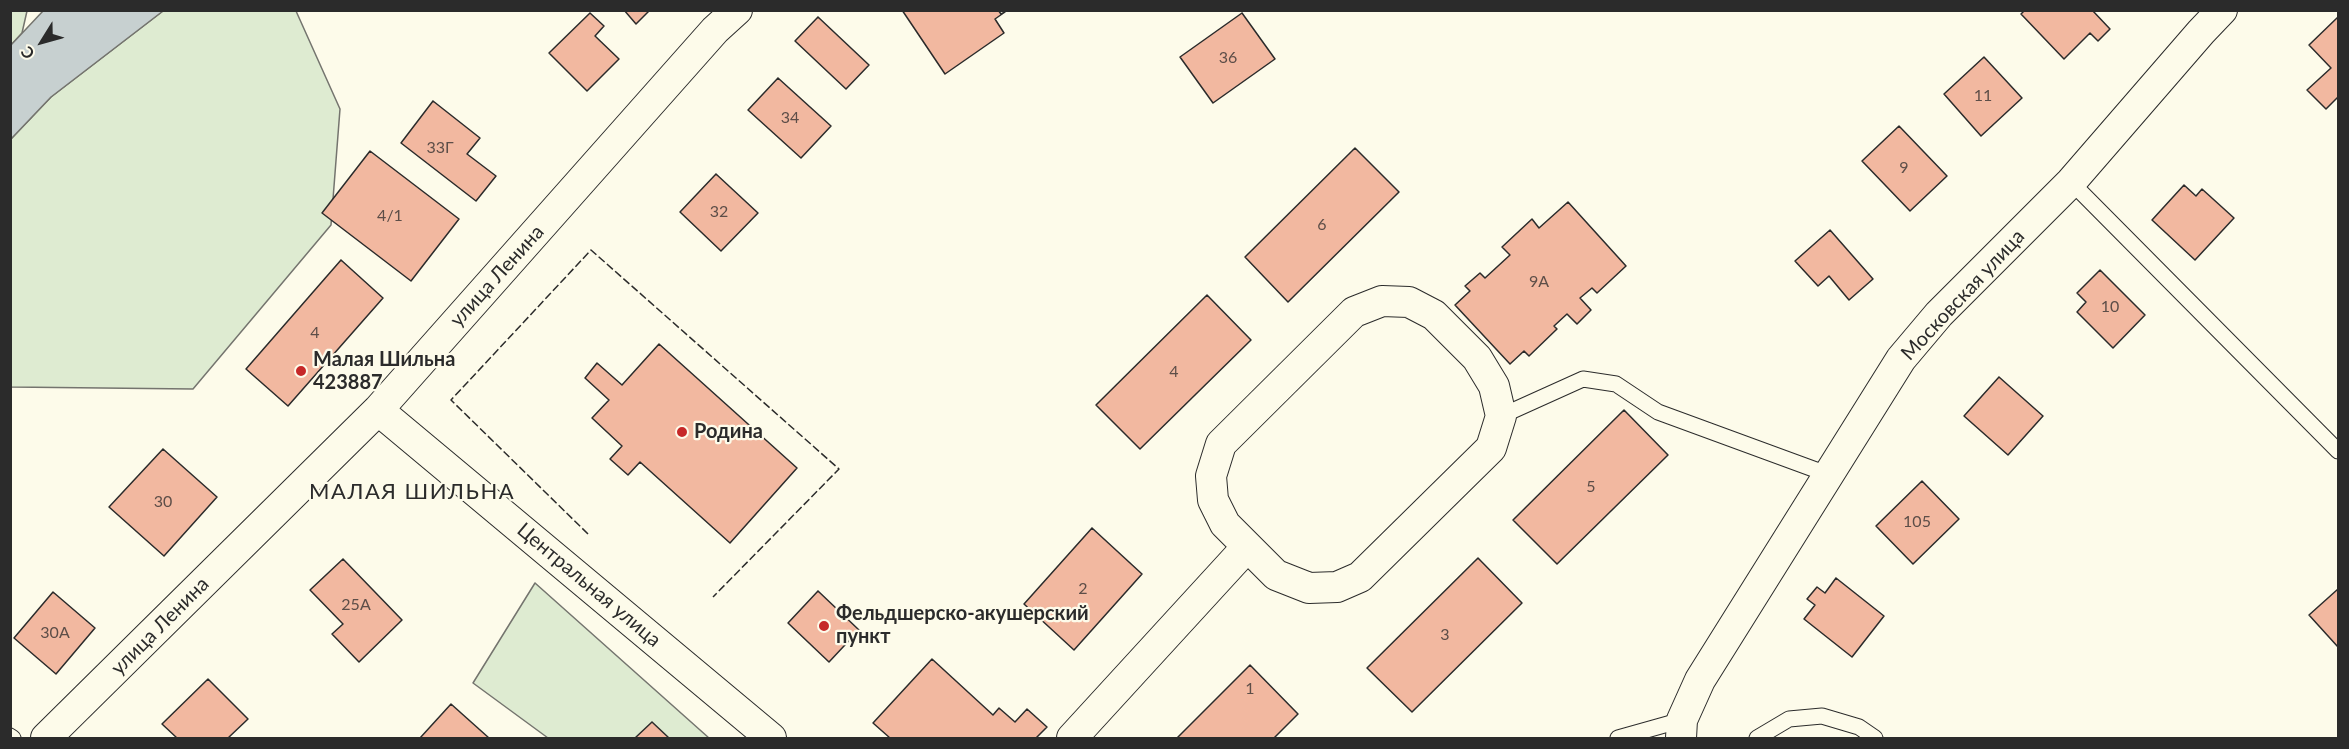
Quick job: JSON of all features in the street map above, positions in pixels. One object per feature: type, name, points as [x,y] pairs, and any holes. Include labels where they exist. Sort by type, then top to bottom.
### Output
[{"type":"street","name":"улица Ленина","points":[[46,738],[378,410],[715,30],[737,10]]},
{"type":"street","name":"Московская улица","points":[[1681,729],[1700,680],[1901,359],[1940,314],[2072,182],[2222,10]]},
{"type":"street","points":[[1382,301],[1409,302],[1434,315],[1477,358],[1494,386],[1501,416],[1491,448],[1360,577],[1337,587],[1310,588],[1276,575],[1247,548],[1225,524],[1213,500],[1211,476],[1221,444],[1354,312],[1382,301]]},
{"type":"street","name":"Центральная улица","points":[[378,410],[771,738]]},
{"type":"street","points":[[1072,738],[1247,548]]},
{"type":"lane","points":[[2072,182],[2338,451]]},
{"type":"lane","points":[[1501,416],[1583,379],[1616,384],[1658,412],[1827,474]]},
{"type":"lane","points":[[1756,738],[1790,719],[1822,716],[1859,727],[1875,738]]},
{"type":"lane","points":[[1618,738],[1681,729]]},
{"type":"green space","points":[[10,11],[27,11],[22,33],[11,45]]},
{"type":"green space","points":[[163,11],[296,11],[340,109],[331,225],[193,389],[11,387],[11,139],[51,97]]},
{"type":"green space","points":[[535,583],[709,738],[548,738],[473,683]]},
{"type":"shaded area","points":[[43,11],[163,11],[51,97],[11,139],[11,45]]},
{"type":"building","points":[[624,10],[650,10],[636,24]]},
{"type":"building","points":[[902,10],[998,10],[1001,14],[1005,12],[995,19],[1004,33],[945,74]]},
{"type":"building","points":[[2025,10],[2092,10],[2110,29],[2098,41],[2090,33],[2064,59],[2021,14]]},
{"type":"building","points":[[590,13],[604,26],[595,36],[619,59],[587,91],[549,53]]},
{"type":"building","points":[[1242,13],[1275,59],[1213,103],[1180,57]]},
{"type":"building","points":[[818,17],[869,65],[846,89],[795,41]]},
{"type":"building","points":[[2338,17],[2338,97],[2326,109],[2307,90],[2331,68],[2309,45]]},
{"type":"building","points":[[1984,57],[2022,98],[1981,136],[1944,94]]},
{"type":"building","points":[[778,78],[831,126],[801,158],[748,110]]},
{"type":"building","points":[[433,101],[480,138],[467,154],[496,176],[476,201],[401,143]]},
{"type":"building","points":[[1899,126],[1947,176],[1910,211],[1862,161]]},
{"type":"building","points":[[1355,148],[1399,192],[1288,302],[1245,257]]},
{"type":"building","points":[[370,151],[459,219],[411,281],[322,213]]},
{"type":"building","points":[[716,174],[758,213],[721,251],[680,212]]},
{"type":"building","points":[[2184,185],[2196,196],[2202,189],[2234,218],[2195,260],[2152,220]]},
{"type":"building","points":[[1568,202],[1626,266],[1597,293],[1592,288],[1580,298],[1591,310],[1577,324],[1567,314],[1554,326],[1557,329],[1529,356],[1524,351],[1510,364],[1455,305],[1470,291],[1465,286],[1480,273],[1485,278],[1510,255],[1502,247],[1532,219],[1539,228]]},
{"type":"building","points":[[1830,230],[1873,279],[1849,300],[1829,276],[1818,286],[1795,261]]},
{"type":"building","points":[[341,260],[383,298],[288,406],[246,369]]},
{"type":"building","points":[[2100,270],[2145,315],[2113,348],[2077,312],[2086,302],[2077,293]]},
{"type":"building","points":[[1207,295],[1251,340],[1140,449],[1096,405]]},
{"type":"building","name":"Родина","points":[[659,344],[797,468],[730,543],[640,462],[628,475],[610,459],[622,446],[592,418],[609,400],[585,378],[597,363],[622,385]]},
{"type":"building","points":[[1999,377],[2043,416],[2008,455],[1964,416]]},
{"type":"building","points":[[1624,410],[1668,455],[1557,564],[1513,520]]},
{"type":"building","points":[[163,449],[217,497],[164,556],[109,507]]},
{"type":"building","points":[[1922,481],[1959,519],[1913,564],[1876,526]]},
{"type":"building","points":[[1092,528],[1142,574],[1074,650],[1024,604]]},
{"type":"building","points":[[1478,558],[1522,603],[1412,712],[1367,668]]},
{"type":"building","points":[[343,559],[402,620],[359,662],[332,634],[343,624],[310,590]]},
{"type":"building","points":[[1836,578],[1884,616],[1852,657],[1804,619],[1815,605],[1807,599],[1817,587],[1825,593]]},
{"type":"building","points":[[2338,589],[2338,647],[2309,615]]},
{"type":"building","name":"Фельдшерско-акушерский пункт","points":[[818,591],[859,630],[829,662],[788,623]]},
{"type":"building","points":[[53,592],[95,628],[56,674],[14,638]]},
{"type":"building","points":[[932,659],[993,715],[999,708],[1015,722],[1027,709],[1047,727],[1036,738],[890,738],[873,723]]},
{"type":"building","points":[[1250,665],[1298,714],[1274,738],[1177,738]]},
{"type":"building","points":[[208,679],[248,719],[228,738],[177,738],[162,724]]},
{"type":"building","points":[[451,704],[489,738],[420,738]]},
{"type":"building","points":[[652,722],[669,738],[635,738]]},
{"type":"fence","points":[[588,534],[451,400],[591,250],[839,469],[713,597]]},
{"type":"place","name":"Малая Шильна 423887","points":[[301,371]]},
{"type":"place","name":"Родина","points":[[682,432]]},
{"type":"place","name":"Фельдшерско-акушерский пункт","points":[[824,626]]},
{"type":"district","name":"МАЛАЯ ШИЛЬНА","points":[[412,492]]}]
